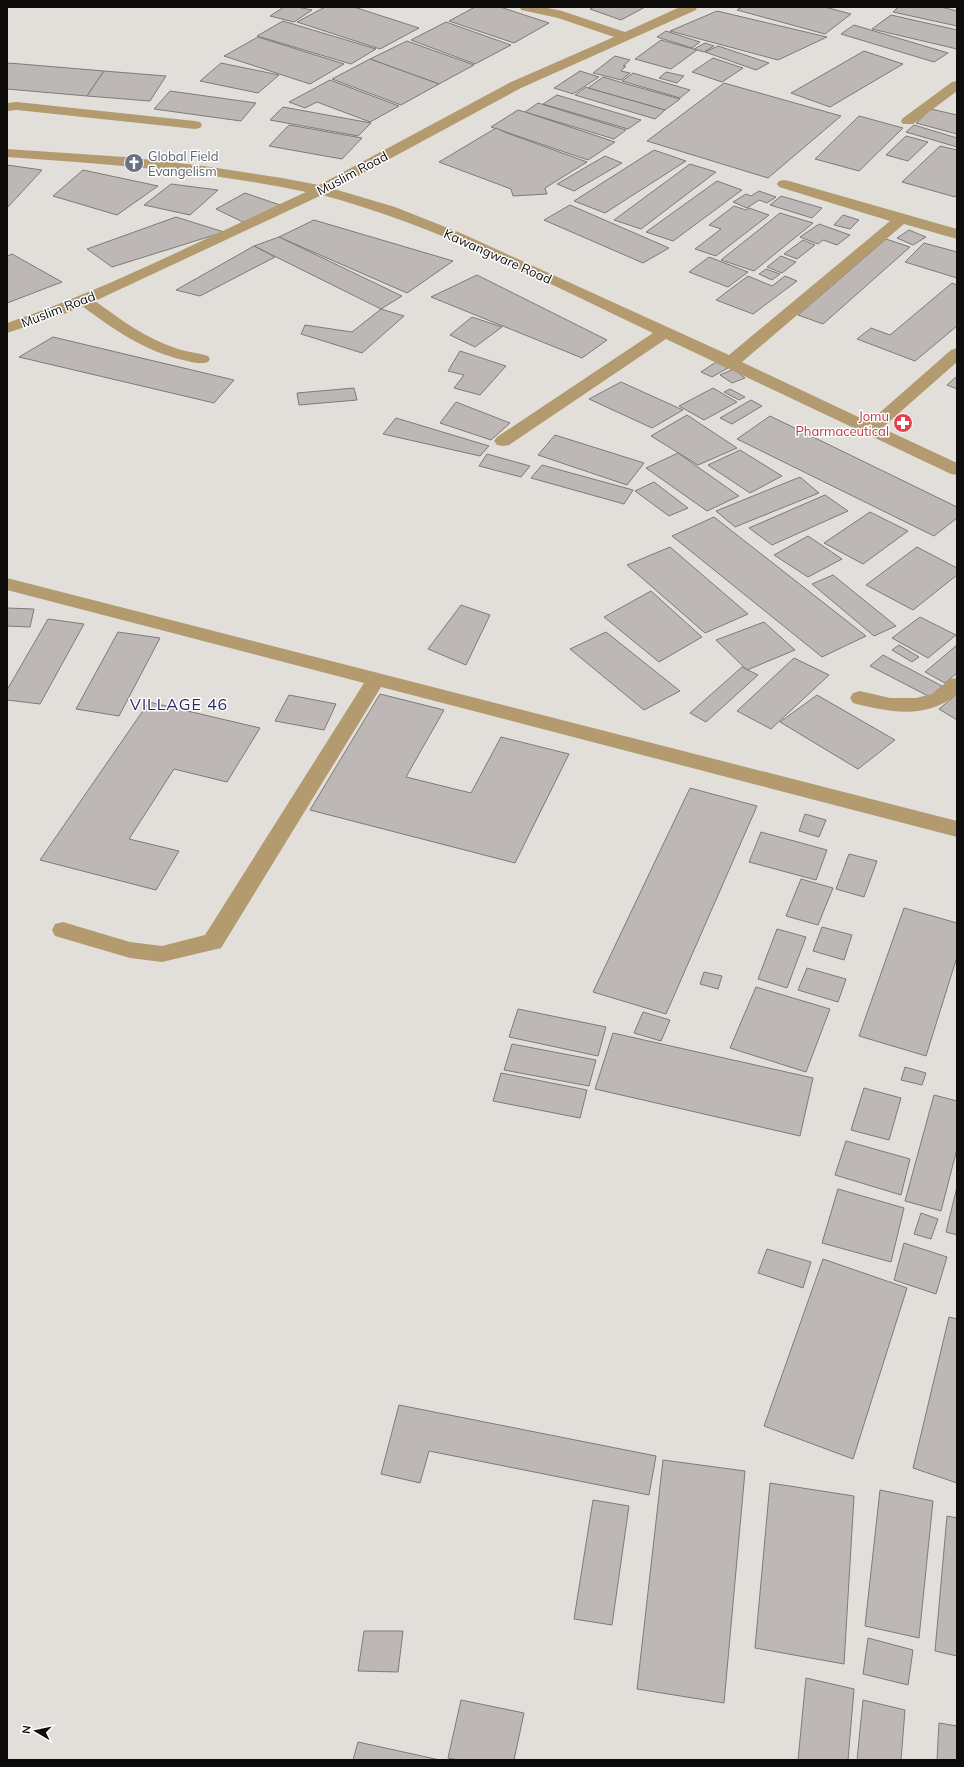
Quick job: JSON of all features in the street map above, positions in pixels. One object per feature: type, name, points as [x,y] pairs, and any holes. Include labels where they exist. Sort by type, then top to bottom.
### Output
[{"type":"street","points":[[526,7],[562,15],[625,36]]},
{"type":"street","name":"Muslim Road","points":[[7,328],[84,300],[321,190],[516,85],[691,7]]},
{"type":"street","points":[[908,121],[957,85]]},
{"type":"street","points":[[7,106],[195,125]]},
{"type":"street","name":"Kawangware Road","points":[[7,153],[153,165],[269,180],[321,190],[374,206],[460,239],[731,362],[957,470]]},
{"type":"street","points":[[784,184],[957,234]]},
{"type":"street","points":[[731,362],[901,219]]},
{"type":"street","points":[[84,300],[118,326],[149,342],[171,352],[202,359]]},
{"type":"street","points":[[503,441],[665,332]]},
{"type":"street","points":[[871,429],[957,353]]},
{"type":"street","points":[[7,584],[957,829]]},
{"type":"street","points":[[64,930],[130,950],[162,954],[213,942],[376,680]]},
{"type":"street","points":[[860,698],[890,705],[916,705],[939,699],[957,684]]},
{"type":"building","points":[[284,7],[297,7],[312,10],[294,22],[270,16]]},
{"type":"building","points":[[325,7],[354,7],[419,28],[380,49],[297,22]]},
{"type":"building","points":[[475,7],[500,7],[549,23],[514,43],[449,21]]},
{"type":"building","points":[[594,7],[645,7],[621,20],[590,9]]},
{"type":"building","points":[[742,7],[825,7],[851,14],[825,34],[737,10]]},
{"type":"building","points":[[898,7],[941,7],[957,11],[957,26],[893,12]]},
{"type":"building","points":[[717,11],[827,37],[778,60],[670,31]]},
{"type":"building","points":[[891,15],[957,30],[957,49],[872,29]]},
{"type":"building","points":[[283,21],[376,49],[351,64],[257,36]]},
{"type":"building","points":[[446,22],[511,45],[475,64],[411,40]]},
{"type":"building","points":[[854,25],[948,53],[934,62],[841,34]]},
{"type":"building","points":[[666,31],[700,42],[692,48],[657,37]]},
{"type":"building","points":[[258,37],[344,64],[310,84],[224,56]]},
{"type":"building","points":[[661,40],[697,50],[671,69],[635,59]]},
{"type":"building","points":[[407,41],[474,65],[439,84],[370,59]]},
{"type":"building","points":[[705,43],[714,46],[704,52],[694,49]]},
{"type":"building","points":[[718,46],[769,63],[756,70],[705,52]]},
{"type":"building","points":[[864,51],[903,64],[830,107],[791,93]]},
{"type":"building","points":[[615,56],[630,60],[623,66],[626,66],[621,71],[630,73],[621,80],[593,73]]},
{"type":"building","points":[[713,58],[743,68],[722,82],[692,72]]},
{"type":"building","points":[[370,59],[439,84],[401,105],[332,79]]},
{"type":"building","points":[[9,63],[104,71],[87,96],[7,89],[7,65]]},
{"type":"building","points":[[221,63],[279,75],[258,93],[200,81]]},
{"type":"building","points":[[104,71],[166,76],[150,101],[87,96]]},
{"type":"building","points":[[580,71],[599,77],[573,94],[554,88]]},
{"type":"building","points":[[666,72],[684,76],[677,83],[659,78]]},
{"type":"building","points":[[633,73],[690,90],[680,98],[622,81]]},
{"type":"building","points":[[603,77],[680,99],[665,110],[588,88]]},
{"type":"building","points":[[330,80],[399,106],[370,122],[317,102],[305,108],[289,102]]},
{"type":"building","points":[[724,83],[841,116],[768,178],[647,141]]},
{"type":"building","points":[[586,87],[665,110],[655,119],[575,95]]},
{"type":"building","points":[[170,91],[256,103],[241,121],[154,109]]},
{"type":"building","points":[[557,95],[641,120],[628,129],[543,104]]},
{"type":"building","points":[[538,103],[626,130],[614,139],[525,112]]},
{"type":"building","points":[[283,107],[371,123],[358,136],[270,120]]},
{"type":"building","points":[[931,109],[957,115],[957,134],[916,123]]},
{"type":"building","points":[[518,110],[615,142],[588,160],[491,127]]},
{"type":"building","points":[[859,116],[903,128],[859,171],[815,159]]},
{"type":"building","points":[[289,125],[362,138],[342,159],[269,146]]},
{"type":"building","points":[[914,125],[957,138],[957,147],[906,132]]},
{"type":"building","points":[[496,128],[587,162],[545,188],[547,194],[513,196],[511,189],[439,162]]},
{"type":"building","points":[[906,136],[928,142],[908,161],[886,155]]},
{"type":"building","points":[[940,146],[957,150],[957,194],[955,197],[902,182]]},
{"type":"building","points":[[654,150],[686,161],[605,213],[574,201]]},
{"type":"building","points":[[605,156],[622,163],[574,191],[557,184]]},
{"type":"building","points":[[690,164],[716,172],[641,229],[614,220]]},
{"type":"building","points":[[7,165],[42,170],[7,208]]},
{"type":"building","points":[[83,170],[158,186],[117,215],[53,196]]},
{"type":"building","points":[[717,181],[742,190],[673,241],[646,232]]},
{"type":"building","points":[[171,184],[218,190],[190,215],[144,205]]},
{"type":"building","points":[[759,191],[776,197],[767,203],[759,200],[747,208],[733,202],[746,194],[751,196]]},
{"type":"building","points":[[245,193],[280,205],[245,223],[216,209]]},
{"type":"building","points":[[781,196],[822,208],[812,218],[770,205]]},
{"type":"building","points":[[570,205],[669,248],[643,263],[544,220]]},
{"type":"building","points":[[734,206],[746,210],[749,208],[769,215],[716,256],[695,249],[721,229],[709,225]]},
{"type":"building","points":[[780,213],[813,223],[754,271],[721,260]]},
{"type":"building","points":[[843,215],[859,220],[850,229],[834,225]]},
{"type":"building","points":[[176,217],[224,232],[112,267],[87,249]]},
{"type":"building","points":[[314,220],[453,261],[407,293],[279,237]]},
{"type":"building","points":[[819,224],[850,235],[837,245],[823,240],[818,244],[800,237]]},
{"type":"building","points":[[909,230],[926,237],[913,245],[897,238]]},
{"type":"building","points":[[279,237],[402,296],[381,309],[254,246]]},
{"type":"building","points":[[886,239],[910,247],[823,324],[798,315]]},
{"type":"building","points":[[803,240],[815,245],[797,259],[784,254]]},
{"type":"building","points":[[924,243],[957,252],[957,278],[905,262]]},
{"type":"building","points":[[254,246],[275,257],[200,296],[176,290]]},
{"type":"building","points":[[12,254],[62,282],[7,303],[7,256]]},
{"type":"building","points":[[781,256],[796,262],[782,273],[767,267]]},
{"type":"building","points":[[709,257],[748,272],[728,287],[689,272]]},
{"type":"building","points":[[766,269],[780,274],[772,280],[759,274]]},
{"type":"building","points":[[477,275],[607,340],[582,358],[431,297]]},
{"type":"building","points":[[748,276],[772,286],[785,276],[797,281],[753,314],[716,300]]},
{"type":"building","points":[[952,283],[957,285],[957,326],[915,361],[857,339],[871,328],[890,335]]},
{"type":"building","points":[[381,309],[404,316],[362,353],[301,334],[305,325],[352,332]]},
{"type":"building","points":[[472,317],[502,327],[475,347],[450,335]]},
{"type":"building","points":[[53,337],[234,380],[214,403],[19,357]]},
{"type":"building","points":[[460,351],[506,366],[480,395],[454,388],[464,375],[448,371]]},
{"type":"building","points":[[716,362],[728,368],[712,377],[701,372]]},
{"type":"building","points":[[734,369],[745,378],[732,383],[720,375]]},
{"type":"building","points":[[957,376],[957,389],[947,385]]},
{"type":"building","points":[[621,382],[683,410],[652,428],[589,399]]},
{"type":"building","points":[[354,388],[357,400],[299,405],[297,393]]},
{"type":"building","points":[[713,388],[737,402],[704,420],[679,406]]},
{"type":"building","points":[[730,389],[745,397],[739,400],[724,392]]},
{"type":"building","points":[[751,400],[762,406],[732,424],[720,418]]},
{"type":"building","points":[[456,402],[510,423],[491,440],[440,423]]},
{"type":"building","points":[[687,415],[737,448],[698,465],[651,436]]},
{"type":"building","points":[[770,416],[957,507],[957,518],[934,536],[737,439]]},
{"type":"building","points":[[396,418],[489,446],[480,456],[383,434]]},
{"type":"building","points":[[555,435],[644,463],[627,485],[538,455]]},
{"type":"building","points":[[740,450],[782,476],[750,493],[708,465]]},
{"type":"building","points":[[678,453],[739,496],[707,511],[646,468]]},
{"type":"building","points":[[487,454],[530,466],[521,477],[479,466]]},
{"type":"building","points":[[542,465],[633,490],[624,504],[531,478]]},
{"type":"building","points":[[800,477],[819,493],[735,527],[716,511]]},
{"type":"building","points":[[654,482],[688,508],[669,516],[635,491]]},
{"type":"building","points":[[825,495],[848,511],[772,545],[749,528]]},
{"type":"building","points":[[870,512],[908,531],[863,564],[824,543]]},
{"type":"building","points":[[714,517],[866,636],[822,657],[672,536]]},
{"type":"building","points":[[808,536],[842,559],[808,577],[774,555]]},
{"type":"building","points":[[670,547],[748,614],[705,633],[627,565]]},
{"type":"building","points":[[917,547],[957,568],[957,575],[913,610],[866,585]]},
{"type":"building","points":[[833,575],[896,626],[874,636],[812,584]]},
{"type":"building","points":[[651,591],[702,637],[659,662],[604,617]]},
{"type":"building","points":[[461,605],[490,615],[466,665],[428,649]]},
{"type":"building","points":[[7,608],[34,609],[30,627],[7,626]]},
{"type":"building","points":[[920,617],[956,635],[928,658],[892,638]]},
{"type":"building","points":[[48,619],[84,624],[40,704],[7,700],[7,690]]},
{"type":"building","points":[[764,622],[795,650],[747,670],[716,640]]},
{"type":"building","points":[[118,632],[160,638],[119,716],[76,709]]},
{"type":"building","points":[[606,632],[680,691],[644,710],[570,649]]},
{"type":"building","points":[[899,645],[919,657],[912,662],[892,650]]},
{"type":"building","points":[[957,645],[957,673],[945,683],[925,672]]},
{"type":"building","points":[[883,655],[942,686],[930,697],[870,666]]},
{"type":"building","points":[[794,658],[829,675],[771,729],[737,711]]},
{"type":"building","points":[[742,667],[758,675],[706,722],[690,713]]},
{"type":"building","points":[[380,694],[444,710],[406,777],[471,793],[501,737],[569,754],[515,863],[310,810]]},
{"type":"building","points":[[957,694],[957,720],[939,709]]},
{"type":"building","points":[[289,695],[336,704],[324,730],[275,721]]},
{"type":"building","points":[[817,695],[895,740],[858,769],[780,722]]},
{"type":"building","points":[[149,702],[260,728],[227,782],[174,769],[129,839],[179,851],[156,890],[40,860]]},
{"type":"building","points":[[690,788],[757,806],[666,1014],[593,992]]},
{"type":"building","points":[[805,814],[826,820],[819,837],[799,831]]},
{"type":"building","points":[[761,832],[827,850],[816,880],[749,862]]},
{"type":"building","points":[[849,854],[877,861],[864,897],[836,889]]},
{"type":"building","points":[[801,879],[833,888],[818,925],[786,916]]},
{"type":"building","points":[[904,908],[957,923],[957,957],[926,1056],[859,1036]]},
{"type":"building","points":[[822,927],[852,935],[844,960],[813,951]]},
{"type":"building","points":[[777,929],[806,937],[787,988],[758,979]]},
{"type":"building","points":[[807,968],[846,979],[838,1002],[798,990]]},
{"type":"building","points":[[704,972],[722,976],[718,989],[700,984]]},
{"type":"building","points":[[756,987],[830,1009],[806,1072],[730,1048]]},
{"type":"building","points":[[518,1009],[606,1027],[598,1056],[509,1037]]},
{"type":"building","points":[[643,1012],[670,1020],[661,1041],[634,1033]]},
{"type":"building","points":[[613,1033],[813,1078],[800,1136],[595,1089]]},
{"type":"building","points":[[512,1044],[596,1060],[589,1086],[504,1070]]},
{"type":"building","points":[[905,1067],[926,1073],[922,1085],[901,1080]]},
{"type":"building","points":[[501,1073],[587,1090],[580,1118],[493,1101]]},
{"type":"building","points":[[864,1088],[901,1098],[889,1140],[851,1130]]},
{"type":"building","points":[[934,1095],[957,1101],[957,1149],[941,1211],[905,1201]]},
{"type":"building","points":[[846,1141],[910,1159],[901,1195],[835,1175]]},
{"type":"building","points":[[957,1187],[957,1235],[946,1232]]},
{"type":"building","points":[[838,1189],[904,1208],[891,1262],[822,1243]]},
{"type":"building","points":[[921,1213],[938,1219],[931,1239],[914,1234]]},
{"type":"building","points":[[904,1243],[947,1257],[936,1294],[894,1280]]},
{"type":"building","points":[[767,1249],[811,1262],[803,1288],[758,1273]]},
{"type":"building","points":[[823,1259],[907,1288],[853,1459],[764,1426]]},
{"type":"building","points":[[949,1317],[957,1319],[957,1483],[913,1468]]},
{"type":"building","points":[[399,1405],[656,1456],[649,1495],[429,1451],[420,1483],[381,1474]]},
{"type":"building","points":[[663,1460],[745,1471],[724,1703],[637,1689]]},
{"type":"building","points":[[770,1483],[854,1496],[844,1664],[755,1648]]},
{"type":"building","points":[[880,1490],[933,1501],[919,1638],[865,1626]]},
{"type":"building","points":[[593,1500],[629,1506],[612,1625],[574,1619]]},
{"type":"building","points":[[947,1516],[957,1518],[957,1656],[935,1651]]},
{"type":"building","points":[[364,1631],[403,1631],[398,1672],[358,1671]]},
{"type":"building","points":[[868,1638],[913,1650],[908,1685],[863,1674]]},
{"type":"building","points":[[806,1678],[854,1689],[848,1760],[798,1760]]},
{"type":"building","points":[[461,1700],[524,1713],[514,1760],[459,1760],[448,1758]]},
{"type":"building","points":[[863,1700],[905,1710],[901,1760],[857,1760]]},
{"type":"building","points":[[939,1723],[957,1726],[957,1760],[937,1760]]},
{"type":"building","points":[[358,1742],[440,1760],[353,1760]]},
{"type":"place","name":"Global Field Evangelism","points":[[134,163]]},
{"type":"place","name":"Jomu Pharmaceutical","points":[[903,423]]},
{"type":"district","name":"VILLAGE 46","points":[[179,704]]}]
